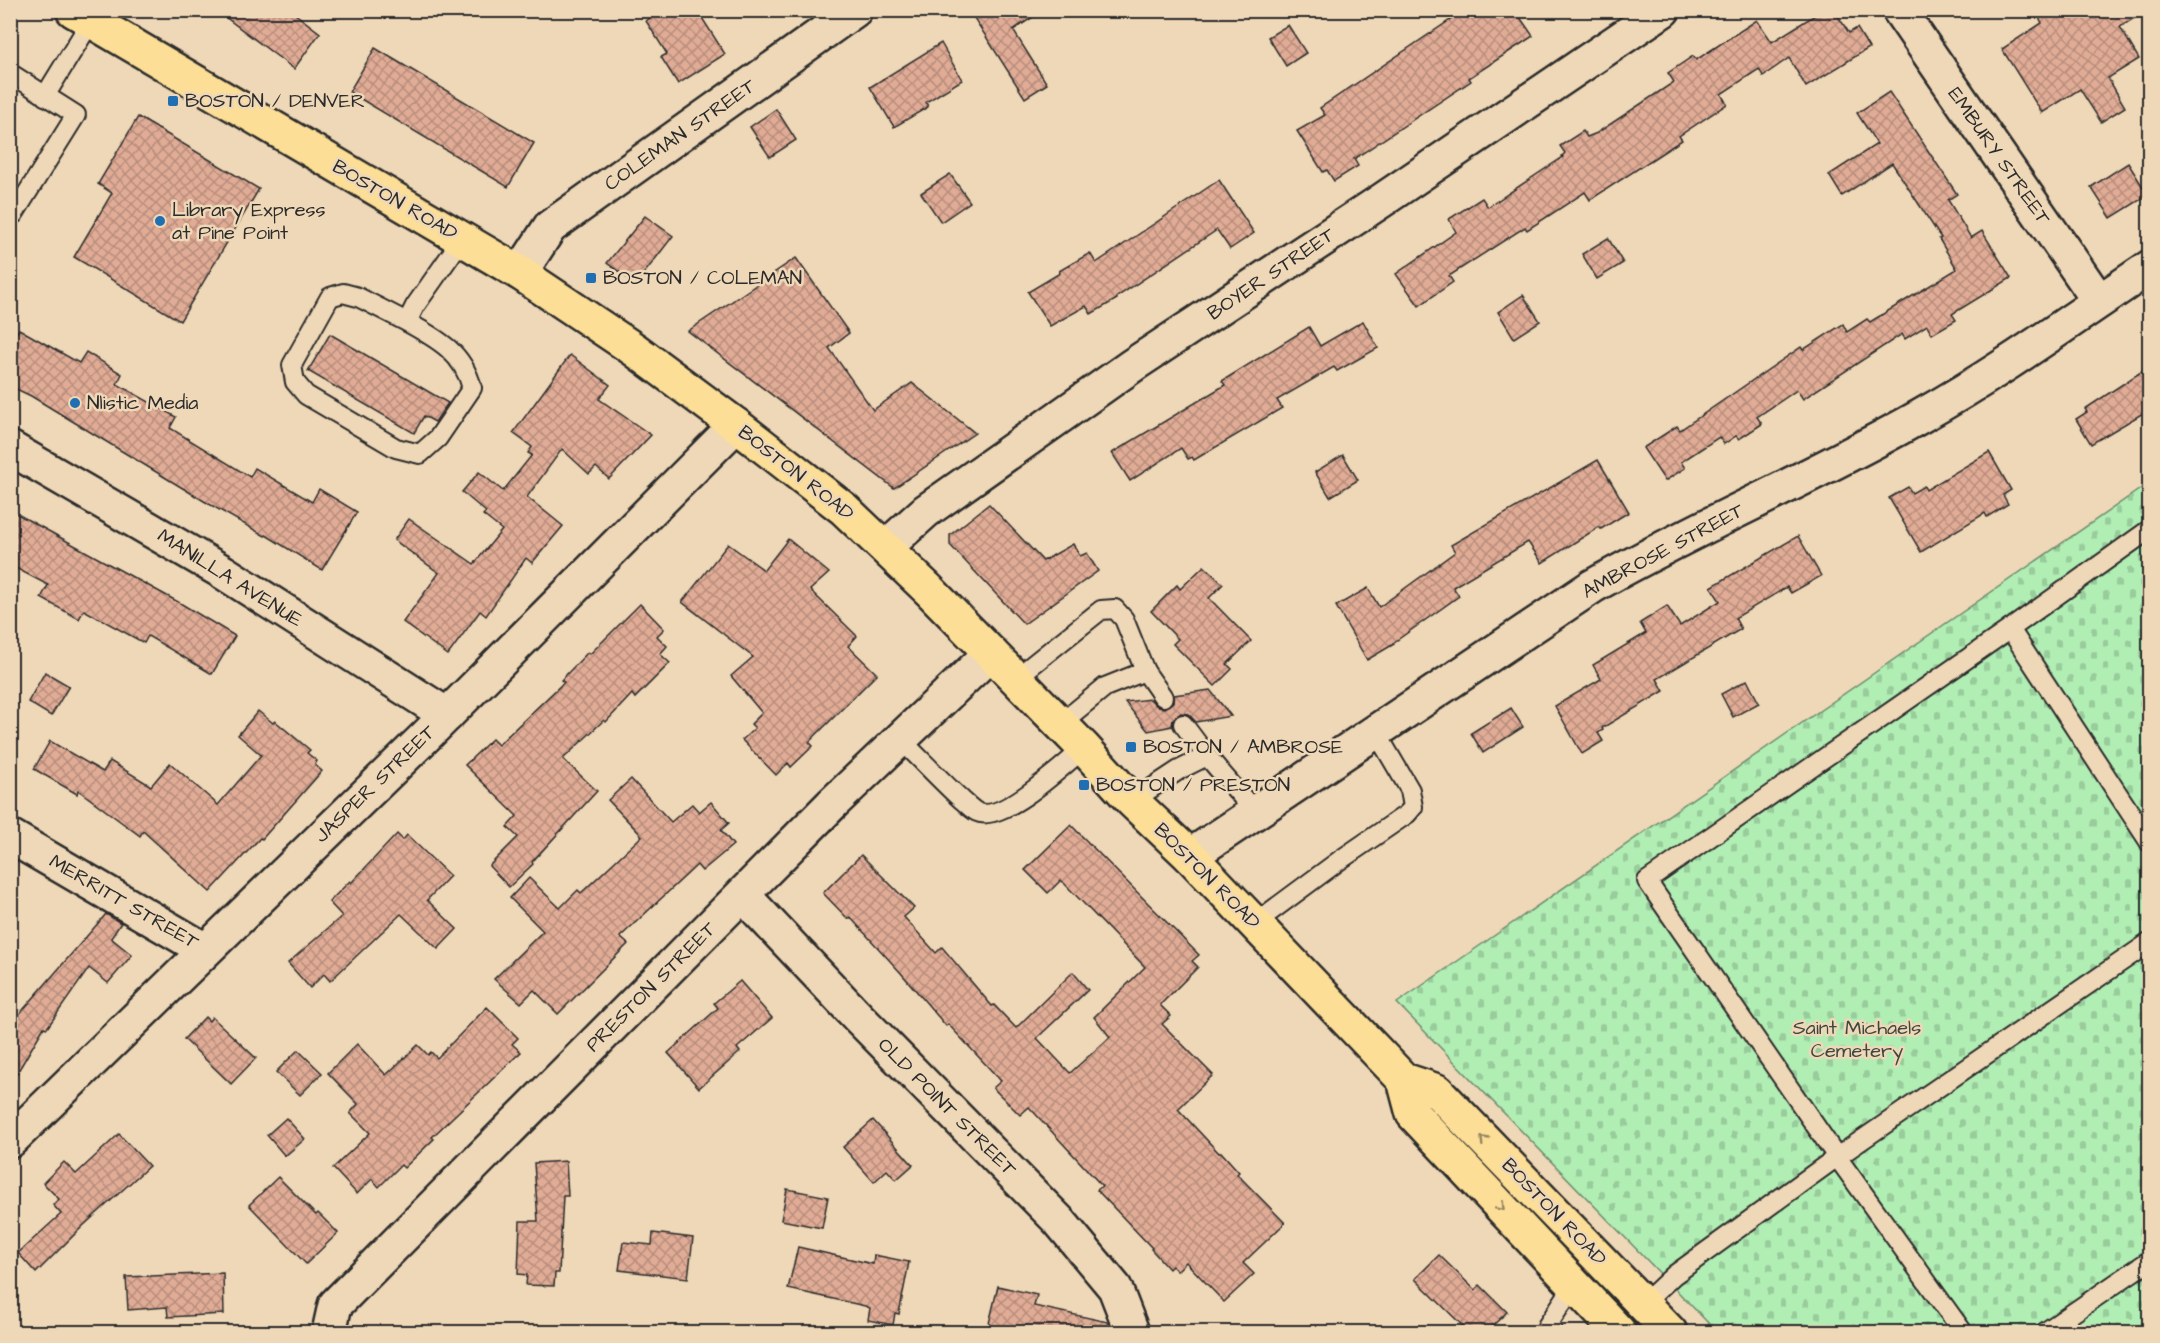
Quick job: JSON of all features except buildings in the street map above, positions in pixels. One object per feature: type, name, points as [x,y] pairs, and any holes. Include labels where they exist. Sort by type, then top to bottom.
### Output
[{"type":"main road","name":"BOSTON ROAD","points":[[88,14],[520,273],[635,350],[736,424],[844,509],[1016,678],[1132,801],[1190,856],[1404,1080],[1437,1091],[1670,1332]]},
{"type":"main road","name":"BOSTON ROAD","points":[[1404,1080],[1413,1114],[1619,1332]]},
{"type":"street","name":"COLEMAN STREET","points":[[520,273],[550,227],[855,10]]},
{"type":"street","name":"BOYER STREET","points":[[885,547],[926,511],[1133,365],[1382,201],[1663,10]]},
{"type":"street","name":"EMBURY STREET","points":[[1899,10],[2099,301]]},
{"type":"street","name":"AMBROSE STREET","points":[[1190,856],[1593,586],[1929,412],[2006,365],[2150,267]]},
{"type":"street","name":"JASPER STREET","points":[[10,1141],[447,715],[736,424]]},
{"type":"street","name":"MANILLA AVENUE","points":[[10,448],[223,572],[447,715]]},
{"type":"street","name":"PRESTON STREET","points":[[329,1332],[335,1305],[832,803],[991,653]]},
{"type":"street","name":"MERRITT STREET","points":[[10,836],[206,950]]},
{"type":"street","name":"OLD POINT STREET","points":[[743,894],[858,1017],[1060,1222],[1115,1288],[1132,1332]]},
{"type":"lane","points":[[45,96],[88,14]]},
{"type":"lane","points":[[10,73],[76,115],[14,214],[10,211]]},
{"type":"lane","points":[[407,322],[415,306],[462,239]]},
{"type":"lane","points":[[343,293],[358,297],[407,322],[442,342],[449,349],[465,370],[472,388],[438,438],[420,454],[408,453],[396,448],[306,395],[295,382],[292,365],[330,297],[343,293]]},
{"type":"lane","points":[[1963,1332],[1837,1157],[1647,881],[2150,529]]},
{"type":"lane","points":[[1016,678],[1101,610],[1115,609],[1124,619],[1144,671],[1163,697]]},
{"type":"lane","points":[[2010,629],[2150,843]]},
{"type":"lane","points":[[1060,724],[1105,687],[1144,671]]},
{"type":"lane","points":[[1183,724],[1255,812]]},
{"type":"lane","points":[[1255,923],[1407,814],[1413,807],[1410,790],[1376,732]]},
{"type":"lane","points":[[900,739],[976,812],[983,813],[1013,803],[1033,791],[1084,748]]},
{"type":"lane","points":[[1132,801],[1179,770],[1207,756]]},
{"type":"lane","points":[[1643,1304],[1674,1275],[1837,1157],[2150,942]]},
{"type":"lane","points":[[2044,1332],[2150,1260]]},
{"type":"lane","points":[[1553,1332],[1547,1326],[1574,1285]]},
{"type":"green space","name":"Saint Michaels Cemetery","points":[[2149,483],[2149,1332],[1717,1332],[1397,1003]]},
{"type":"place","name":"BOSTON / DENVER","points":[[173,101]]},
{"type":"place","name":"Library Express at Pine Point","points":[[160,221]]},
{"type":"place","name":"BOSTON / COLEMAN","points":[[591,278]]},
{"type":"place","name":"Nlistic Media","points":[[75,403]]},
{"type":"place","name":"BOSTON / AMBROSE","points":[[1131,747]]},
{"type":"place","name":"BOSTON / PRESTON","points":[[1084,785]]}]
